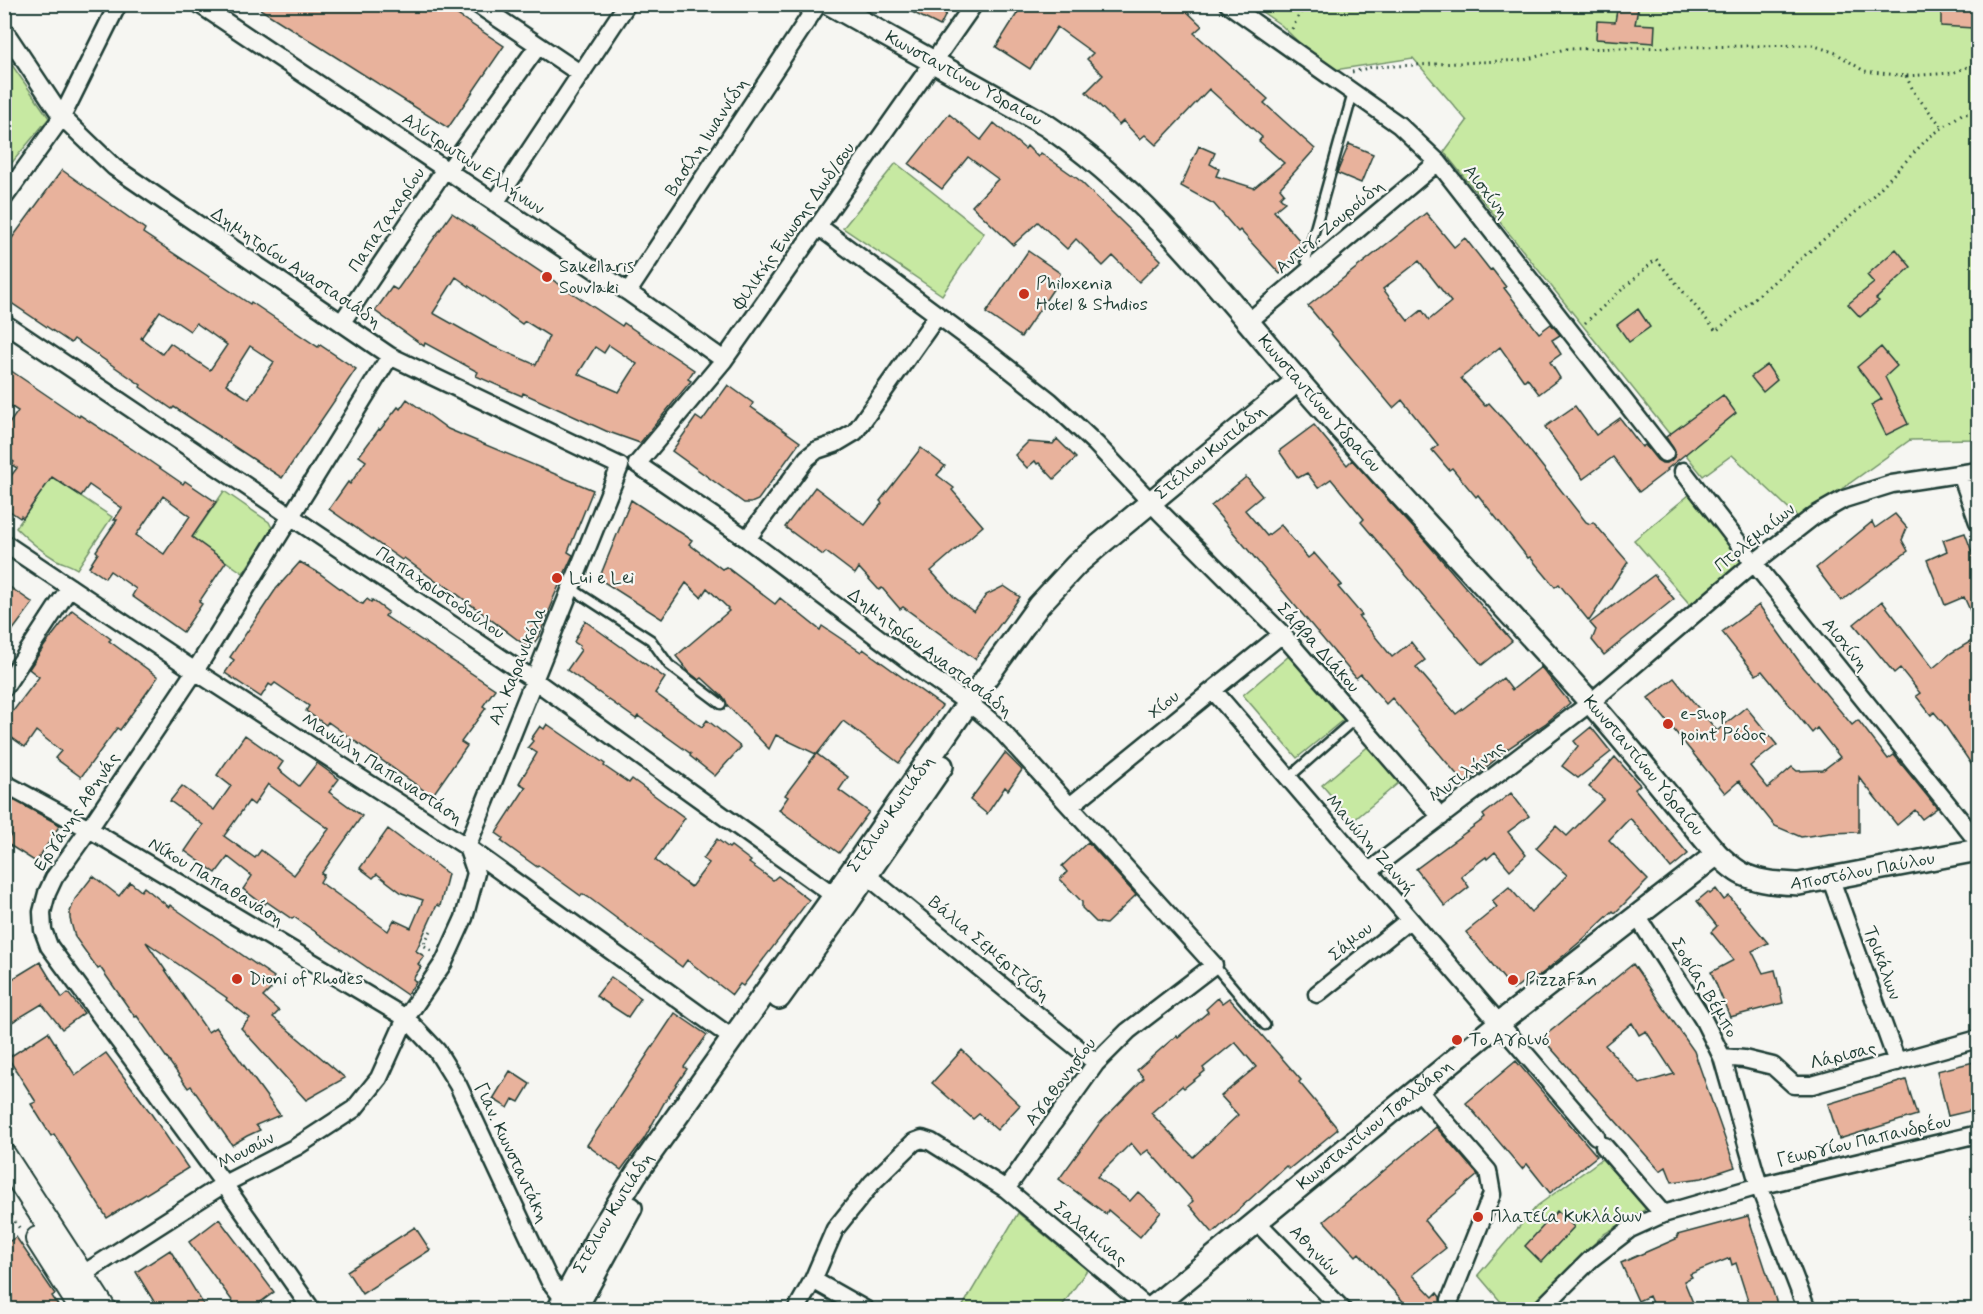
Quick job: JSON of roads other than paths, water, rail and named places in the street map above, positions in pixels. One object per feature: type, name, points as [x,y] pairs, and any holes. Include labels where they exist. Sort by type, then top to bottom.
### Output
[{"type":"main road","points":[[4,1156],[55,1236],[74,1279],[83,1310]]},
{"type":"main road","points":[[4,1186],[74,1279],[104,1310]]},
{"type":"street","points":[[4,198],[62,117],[118,4]]},
{"type":"street","name":"Αλύτρωτων Ελλήνων","points":[[199,4],[628,292],[724,360]]},
{"type":"street","points":[[477,4],[581,74]]},
{"type":"street","points":[[495,203],[627,4]]},
{"type":"street","name":"Βασίλη Ιωαννίδη","points":[[628,292],[818,4]]},
{"type":"street","name":"Κωνσταντίνου Υδραίου","points":[[830,4],[1046,124],[1071,141],[1132,193],[1192,257],[1302,386],[1590,703],[1717,854],[1748,876]]},
{"type":"street","name":"Φιλικής Ένωσης Δωδ/σου","points":[[628,465],[724,360],[974,4]]},
{"type":"street","name":"Αισχίνη","points":[[1228,4],[1399,126],[1438,162],[1665,453]]},
{"type":"street","name":"Δημητρίου Αναστασιάδη","points":[[4,30],[62,117],[114,167],[390,356],[628,465],[747,539],[973,707],[1004,734],[1214,965]]},
{"type":"street","name":"Παπαζαχαρίου","points":[[342,322],[446,170],[538,46]]},
{"type":"street","name":"Αντιγ. Ζουρούδη","points":[[1248,322],[1438,162]]},
{"type":"street","name":"Σάββα Διάκου","points":[[818,226],[1050,400],[1282,634],[1441,817]]},
{"type":"street","points":[[747,539],[807,458],[817,450],[835,444],[855,432],[937,316]]},
{"type":"street","name":"Παπαχριστοδούλου","points":[[4,322],[534,680],[840,900]]},
{"type":"street","name":"Εργάνης Αθηνάς","points":[[312,1310],[224,1184],[49,946],[42,930],[42,912],[54,878],[195,671],[390,356]]},
{"type":"street","name":"Στέλιου Κωτιάδη","points":[[568,1307],[663,1160],[973,707],[1025,622],[1057,585],[1098,546],[1156,507],[1302,386]]},
{"type":"street","name":"Αλ. Καρανικόλα","points":[[466,847],[571,588],[628,465]]},
{"type":"street","name":"Αισχίνη","points":[[1683,471],[1978,842]]},
{"type":"street","name":"Πτολεμαίων","points":[[1590,703],[1754,563],[1814,516],[1844,499],[1892,484],[1978,471]]},
{"type":"street","points":[[1961,474],[1978,522]]},
{"type":"street","name":"Μανώλη Παπαναστάση","points":[[4,543],[195,671],[466,847],[732,1038]]},
{"type":"street","points":[[4,688],[70,587]]},
{"type":"street","name":"Χίου","points":[[1070,806],[1282,634]]},
{"type":"street","name":"Μανώλη Ζαννή","points":[[1213,690],[1663,1214]]},
{"type":"street","name":"Μυτιλήνης","points":[[1368,872],[1590,703]]},
{"type":"street","name":"Νίκου Παπαθανάση","points":[[4,783],[89,829],[406,1018]]},
{"type":"street","name":"Μουσών","points":[[74,1279],[224,1184],[296,1147],[354,1110],[379,1078],[406,1018],[444,962],[464,918],[476,873],[466,847]]},
{"type":"street","name":"Αποστόλου Παύλου","points":[[1748,876],[1774,882],[1799,884],[1978,850]]},
{"type":"street","name":"Κωνσταντίνου Τσαλδάρη","points":[[1149,1309],[1498,1024],[1717,854]]},
{"type":"street","name":"Βάλια Σεμερτζίδη","points":[[861,869],[1096,1063]]},
{"type":"street","name":"Τρικάλων","points":[[1830,877],[1897,1062]]},
{"type":"street","name":"Στέλιου Κωτιάδη","points":[[568,1307],[600,1232],[626,1190],[732,1038],[840,900]]},
{"type":"street","name":"Σοφίας Βέμπο","points":[[1637,916],[1703,1019],[1722,1057],[1759,1186],[1807,1310]]},
{"type":"street","name":"Σάμου","points":[[1317,994],[1409,920]]},
{"type":"street","name":"Αγαθονησίου","points":[[1006,1189],[1096,1063],[1128,1031],[1214,965]]},
{"type":"street","name":"Γιαν. Κωνσταντάκη","points":[[406,1018],[437,1051],[458,1085],[549,1280],[568,1307]]},
{"type":"street","name":"Λάρισας","points":[[1722,1057],[1773,1066],[1794,1086],[1812,1085],[1978,1039]]},
{"type":"street","points":[[1418,1090],[1488,1171],[1492,1194],[1450,1300]]},
{"type":"street","name":"Γεωργίου Παπανδρέου","points":[[1540,1310],[1591,1259],[1630,1229],[1663,1214],[1759,1186],[1978,1134]]},
{"type":"street","name":"Σαλαμίνας","points":[[796,1310],[813,1280],[836,1229],[872,1183],[914,1142],[922,1139],[931,1142],[1006,1189],[1149,1309]]},
{"type":"street","name":"Αθηνών","points":[[1256,1221],[1343,1310]]},
{"type":"street","points":[[813,1280],[866,1310]]},
{"type":"lane","points":[[1306,261],[1353,93]]},
{"type":"lane","points":[[571,588],[651,640],[669,665],[721,704]]},
{"type":"lane","points":[[1288,778],[1355,719]]},
{"type":"lane","points":[[1214,965],[1265,1025]]},
{"type":"place","name":"Sakellaris Souvlaki","points":[[547,277]]},
{"type":"place","name":"Philoxenia Hotel & Studios","points":[[1024,294]]},
{"type":"place","name":"Lui e Lei","points":[[557,578]]},
{"type":"place","name":"e-shop point Ρόδος","points":[[1668,724]]},
{"type":"place","name":"Dioni of Rhodes","points":[[237,979]]},
{"type":"place","name":"PizzaFan","points":[[1513,980]]},
{"type":"place","name":"Το Αγρινό","points":[[1457,1040]]},
{"type":"place","name":"Πλατεία Κυκλάδων","points":[[1478,1217]]}]
